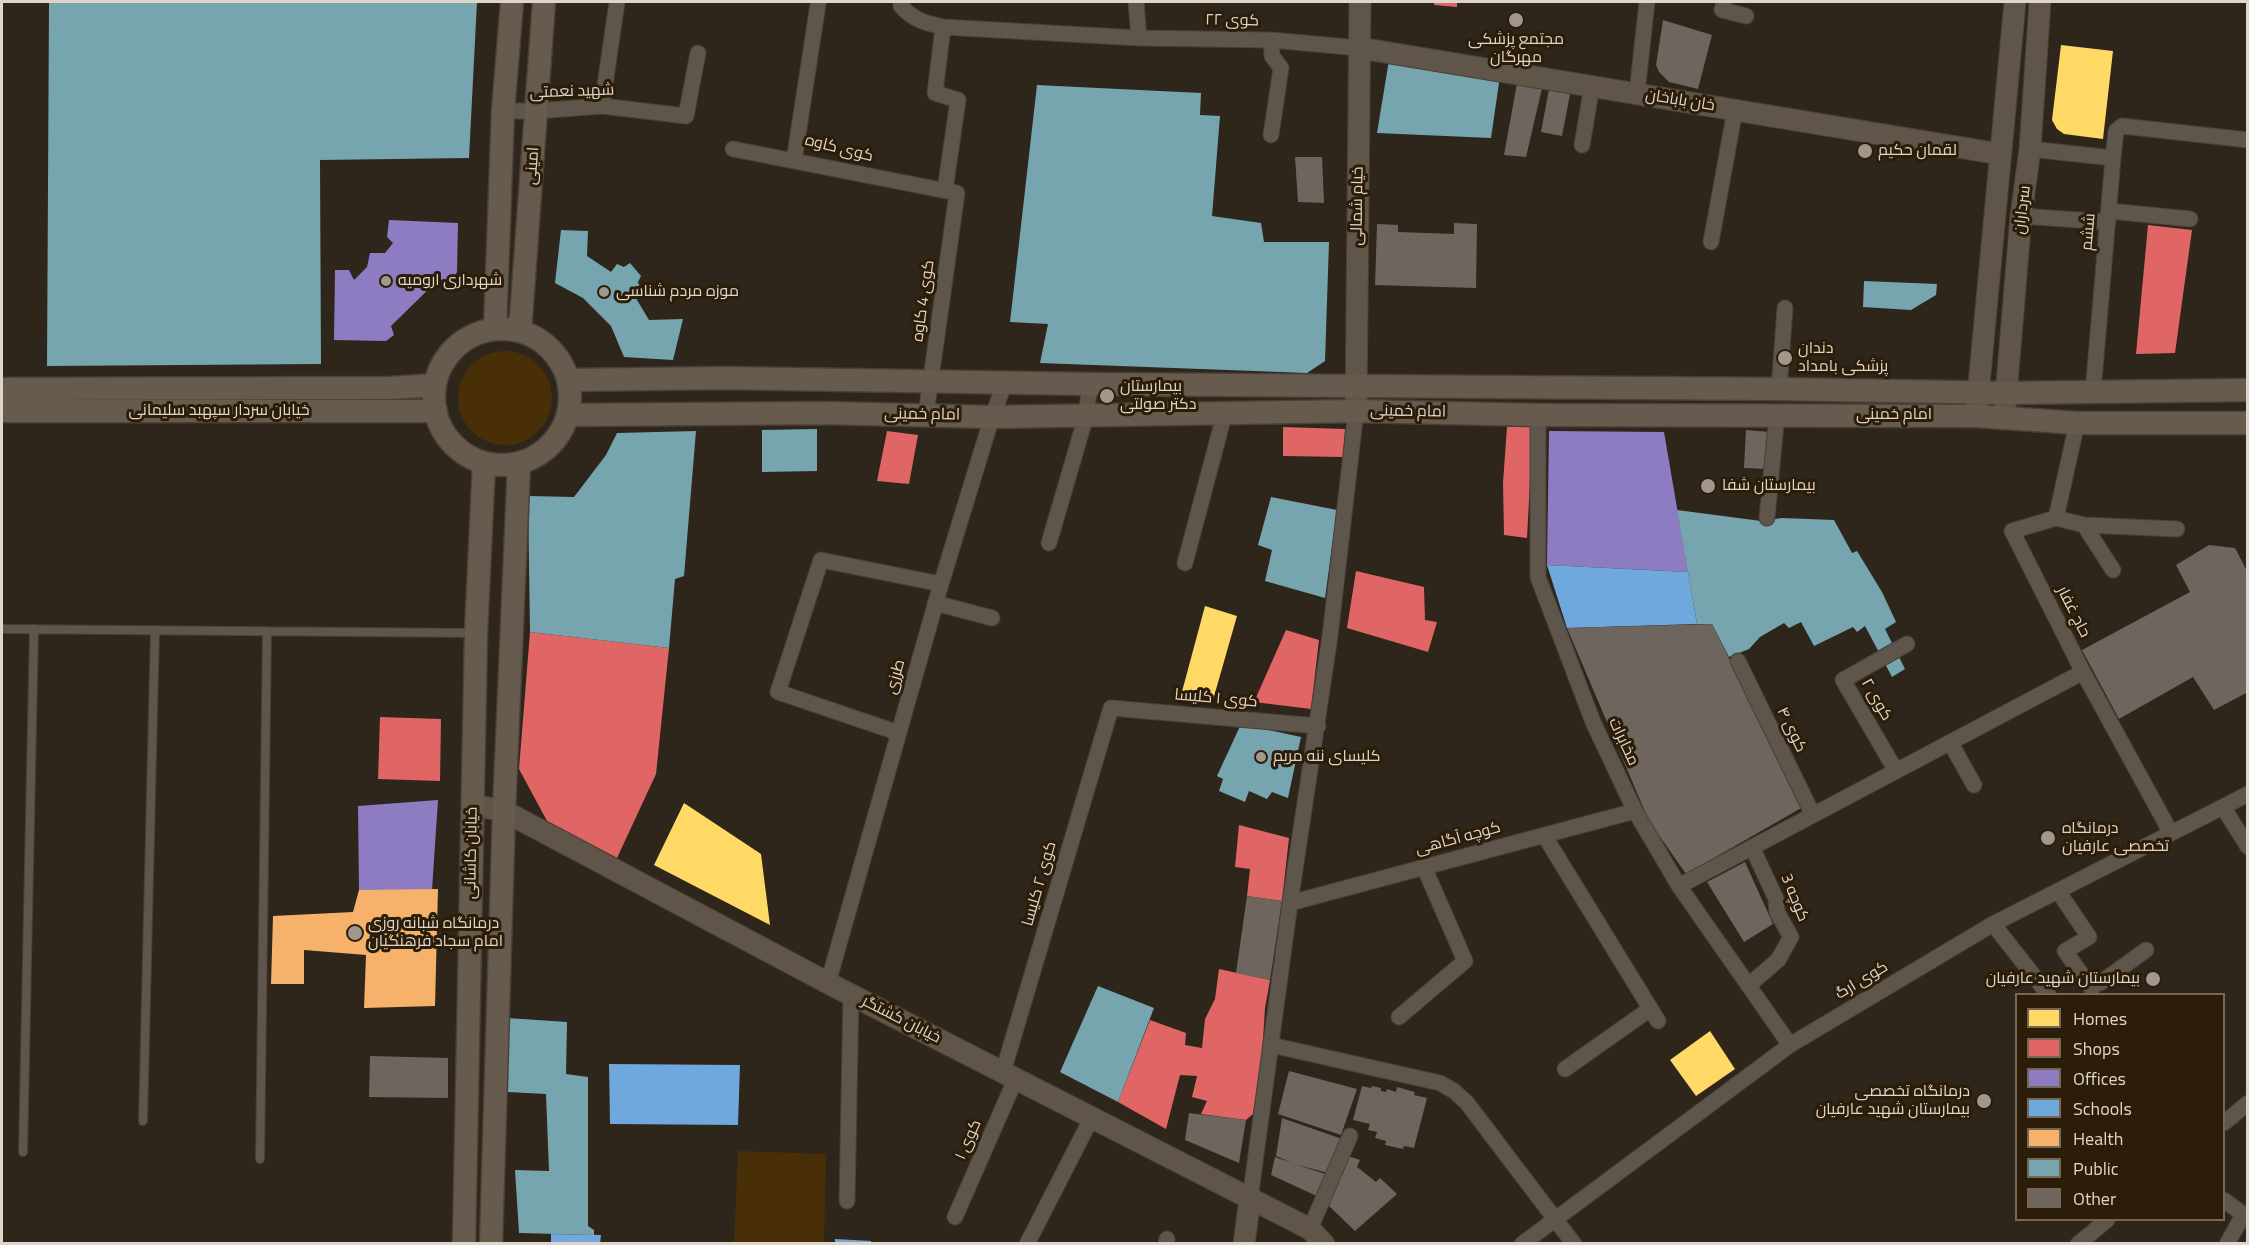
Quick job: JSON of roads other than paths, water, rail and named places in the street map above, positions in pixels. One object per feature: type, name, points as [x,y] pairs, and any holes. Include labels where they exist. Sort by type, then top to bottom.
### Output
[{"type":"main road","name":"امینی","points":[[495,329],[503,111],[512,2]]},
{"type":"main road","name":"امینی","points":[[520,331],[544,2]]},
{"type":"main road","points":[[495,329],[520,331],[537,338],[551,349],[562,363],[571,398],[568,415],[561,432],[550,446],[536,456],[519,463],[502,465],[484,463],[470,457],[453,443],[440,425],[436,411],[435,385],[442,364],[452,351],[472,336],[495,329]]},
{"type":"main road","name":"امام خمینی","points":[[568,380],[725,378],[1090,384],[1779,388],[2008,393],[2247,390]]},
{"type":"main road","name":"خیابان سردار سپهبد سلیمانی","points":[[2,389],[390,388],[435,385]]},
{"type":"main road","name":"خیابان سردار سپهبد سلیمانی","points":[[2,411],[436,411]]},
{"type":"main road","name":"امام خمینی","points":[[568,415],[825,412],[992,417],[1356,411],[1976,416],[2078,423],[2247,423]]},
{"type":"main road","name":"خیابان کاشانی","points":[[464,1244],[476,633],[484,463]]},
{"type":"main road","points":[[491,1244],[504,811],[519,463]]},
{"type":"street","points":[[602,106],[617,2]]},
{"type":"street","name":"کوی ۲۲","points":[[902,2],[901,6],[918,21],[943,27],[1139,38],[1270,40],[1360,48]]},
{"type":"street","points":[[1136,2],[1139,38]]},
{"type":"street","name":"خیام شمالی","points":[[1356,411],[1360,2]]},
{"type":"street","points":[[1637,93],[1647,2]]},
{"type":"street","points":[[1724,2],[1722,10],[1746,16]]},
{"type":"street","name":"سرداران","points":[[1976,416],[2015,2]]},
{"type":"street","name":"سرداران","points":[[2004,419],[2008,393],[2021,216],[2030,149],[2040,2]]},
{"type":"street","name":"کوی کاوه","points":[[818,4],[794,161],[951,192]]},
{"type":"street","name":"کوی 4 کاوه","points":[[926,414],[932,380],[958,100],[935,93],[943,27]]},
{"type":"street","points":[[1270,40],[1272,56],[1281,68],[1271,135]]},
{"type":"street","name":"خان باباخان","points":[[1360,48],[2000,154]]},
{"type":"street","name":"شهید نعمتی","points":[[503,111],[602,106],[686,116],[698,54]]},
{"type":"street","points":[[1582,145],[1592,86]]},
{"type":"street","points":[[1710,242],[1735,110]]},
{"type":"street","name":"ششم","points":[[2093,392],[2116,131],[2122,126],[2247,140]]},
{"type":"street","points":[[733,149],[794,161]]},
{"type":"street","points":[[2030,149],[2113,158]]},
{"type":"street","points":[[2021,216],[2190,219]]},
{"type":"street","points":[[1779,388],[1785,308]]},
{"type":"street","name":"طرزی","points":[[828,983],[935,603],[992,417],[1005,383]]},
{"type":"street","points":[[1049,543],[1086,416],[1090,384]]},
{"type":"street","points":[[1244,1244],[1290,903],[1330,636],[1356,411]]},
{"type":"street","points":[[1185,563],[1225,412]]},
{"type":"street","name":"مخابرات","points":[[1538,414],[1538,577],[1593,722],[1635,811],[1679,886],[1790,1045]]},
{"type":"street","points":[[1767,518],[1778,414]]},
{"type":"street","points":[[2078,423],[2056,519],[2084,525],[2177,529]]},
{"type":"street","name":"حاج غفار","points":[[2056,519],[2012,531],[2083,672],[2171,834]]},
{"type":"street","points":[[2084,525],[2113,570]]},
{"type":"street","points":[[899,733],[778,692],[822,560],[941,585]]},
{"type":"street","points":[[935,603],[992,618]]},
{"type":"street","name":"کوی ۲","points":[[1896,771],[1844,680],[1907,644]]},
{"type":"street","name":"کوی ۴","points":[[1738,661],[1813,815]]},
{"type":"street","points":[[1679,886],[2083,672]]},
{"type":"street","name":"کوی ۱ کلیسا","points":[[1111,708],[1317,726]]},
{"type":"street","name":"کوی ۲ کلیسا","points":[[1009,1075],[1111,708]]},
{"type":"street","points":[[1950,742],[1974,785]]},
{"type":"street","name":"کوی ارگ","points":[[1522,1244],[1790,1045],[1993,924],[2247,795]]},
{"type":"street","name":"خیابان کشتگر","points":[[472,805],[504,811],[828,983],[1092,1117],[1317,1236]]},
{"type":"street","points":[[2223,807],[2247,847]]},
{"type":"street","name":"کوچه آگاهی","points":[[1290,903],[1635,811]]},
{"type":"street","points":[[1544,835],[1654,1015],[1565,1069]]},
{"type":"street","name":"کوچه 3","points":[[1749,986],[1778,960],[1791,937],[1777,912],[1776,899],[1752,847]]},
{"type":"street","points":[[1399,1017],[1465,961],[1424,867]]},
{"type":"street","points":[[2058,891],[2089,937],[2065,951],[2096,990],[2146,950]]},
{"type":"street","points":[[1993,924],[2047,993]]},
{"type":"street","points":[[847,1201],[851,995]]},
{"type":"street","points":[[1271,1045],[1440,1083],[1454,1091],[1467,1103],[1574,1244]]},
{"type":"street","name":"کوی ۱","points":[[955,1217],[1009,1075]]},
{"type":"street","points":[[2225,1121],[2247,1103]]},
{"type":"street","points":[[1028,1244],[1092,1117]]},
{"type":"street","points":[[1317,1236],[1350,1136]]},
{"type":"street","points":[[2225,1201],[2245,1216],[2227,1244]]},
{"type":"street","points":[[2078,1244],[2106,1221]]},
{"type":"lane","points":[[2,629],[476,633]]},
{"type":"lane","points":[[23,1152],[34,629]]},
{"type":"lane","points":[[143,1121],[155,630]]},
{"type":"lane","points":[[260,1158],[267,632]]},
{"type":"place","name":"مجتمع پزشکی مهرگان","points":[[1516,20]]},
{"type":"place","name":"لقمان حکیم","points":[[1865,151]]},
{"type":"place","name":"شهرداری ارومیه","points":[[386,281]]},
{"type":"place","name":"موزه مردم شناسی","points":[[604,292]]},
{"type":"place","name":"دندان‌ پزشکی بامداد","points":[[1785,358]]},
{"type":"place","name":"بیمارستان دکتر صولتی","points":[[1107,396]]},
{"type":"place","name":"بیمارستان شفا","points":[[1708,486]]},
{"type":"place","name":"کلیسای ننه مریم","points":[[1261,757]]},
{"type":"place","name":"درمانگاه تخصصی عارفیان","points":[[2048,838]]},
{"type":"place","name":"درمانگاه شبانه روزی امام سجاد فرهنگیان","points":[[355,933]]},
{"type":"place","name":"بیمارستان شهید عارفیان","points":[[2153,979]]},
{"type":"place","name":"درمانگاه تخصصی بیمارستان شهید عارفیان","points":[[1984,1101]]}]
